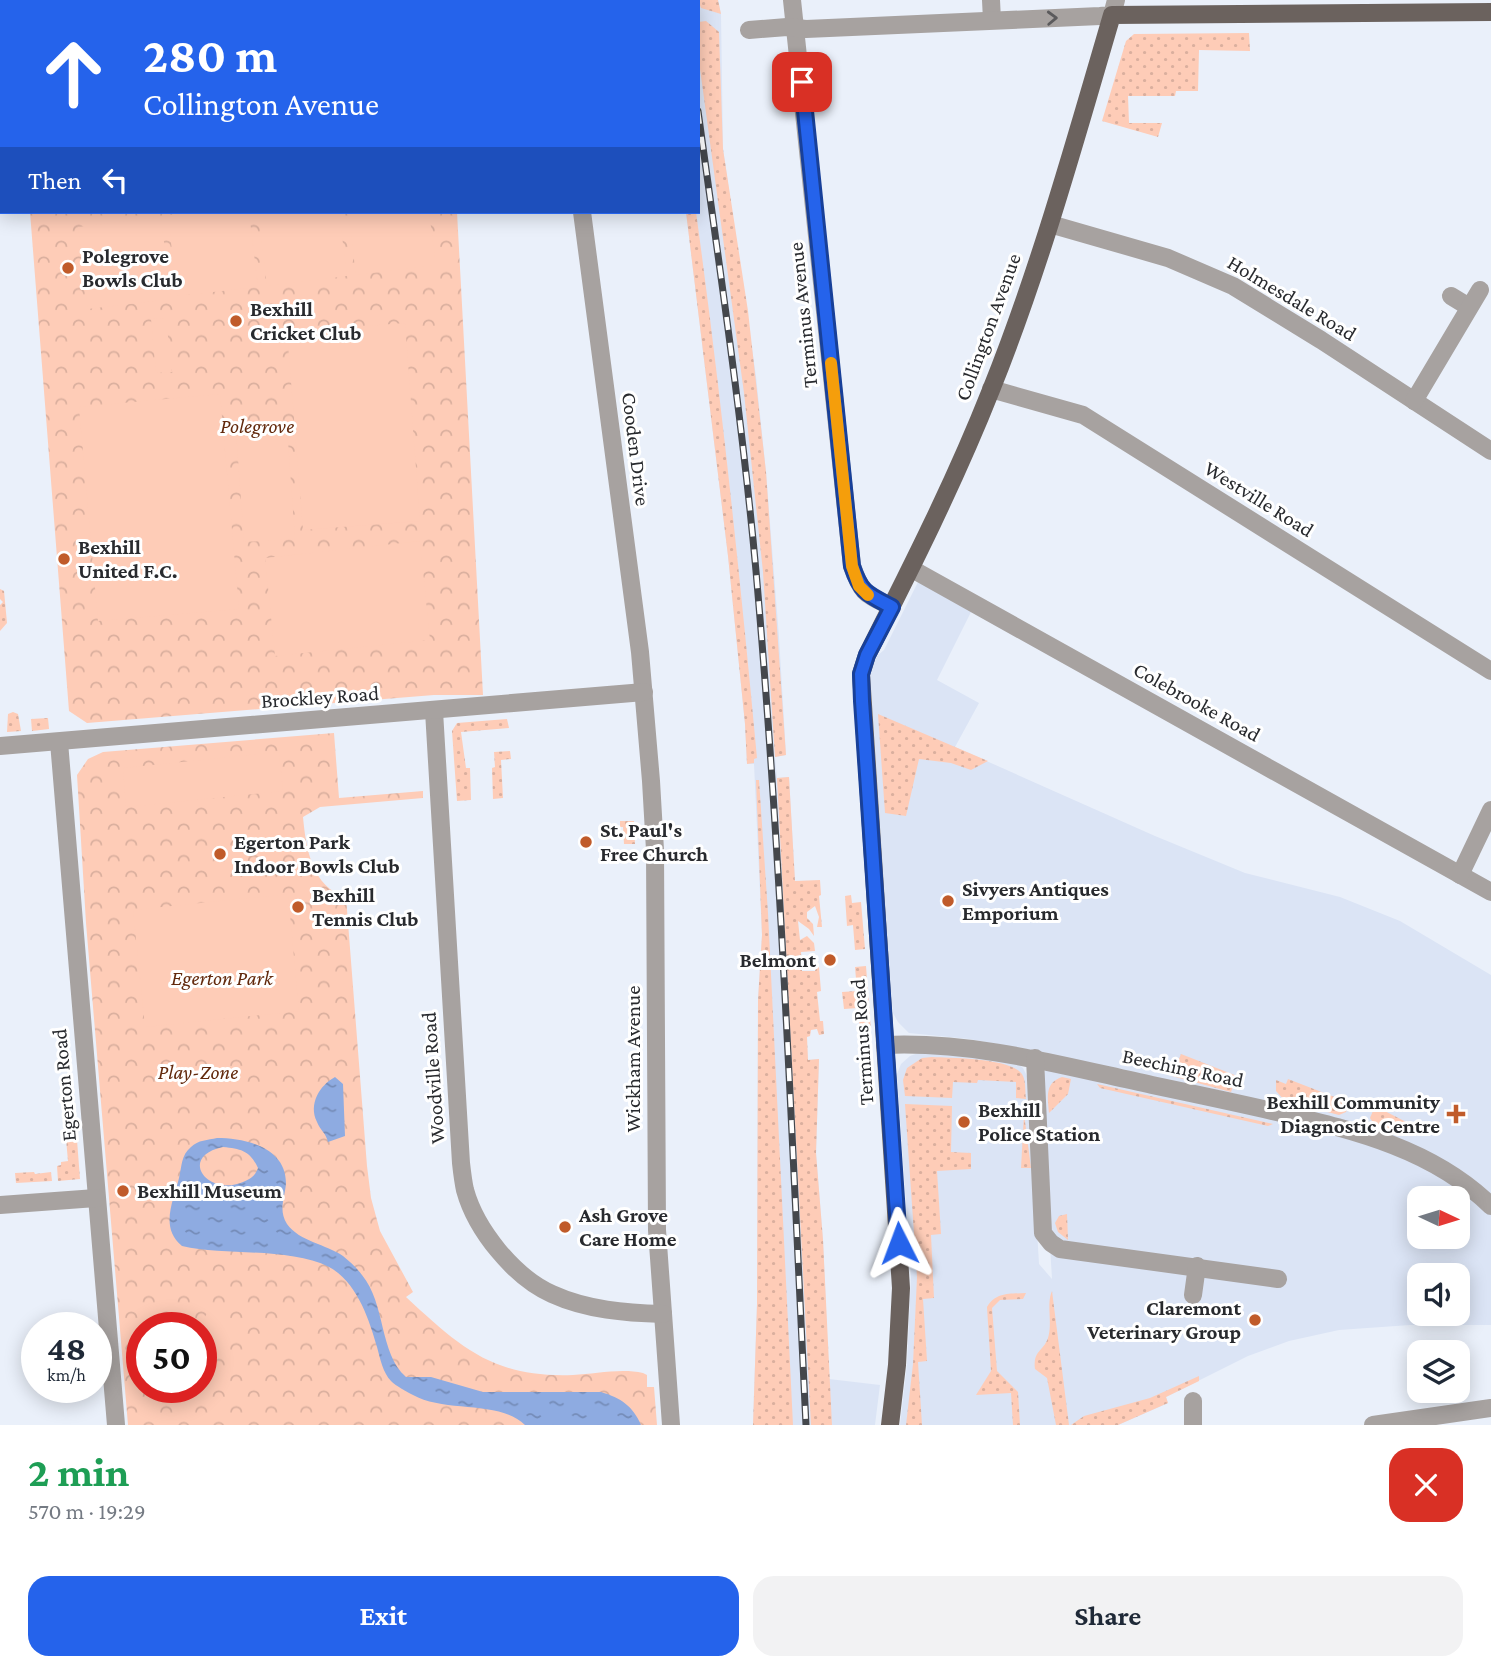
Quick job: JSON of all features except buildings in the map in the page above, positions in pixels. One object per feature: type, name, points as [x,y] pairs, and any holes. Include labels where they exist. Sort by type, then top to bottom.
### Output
[{"type":"main road","points":[[1114,7],[1491,12]]},
{"type":"main road","name":"Collington Avenue","points":[[867,655],[912,569],[991,389],[1050,224],[1114,7]]},
{"type":"main road","name":"Terminus Road","points":[[867,655],[861,674],[862,701],[901,1288],[897,1365],[890,1425]]},
{"type":"street","name":"Terminus Avenue","points":[[792,0],[852,566],[859,586],[865,593],[892,607]]},
{"type":"street","points":[[991,0],[992,20]]},
{"type":"street","points":[[749,30],[992,20],[1114,7]]},
{"type":"street","name":"Cooden Drive","points":[[582,214],[644,692]]},
{"type":"street","name":"Holmesdale Road","points":[[1050,224],[1168,258],[1233,286],[1491,451]]},
{"type":"street","points":[[1414,401],[1479,290]]},
{"type":"street","points":[[1451,296],[1469,307]]},
{"type":"street","name":"Westville Road","points":[[991,389],[1083,415],[1491,671]]},
{"type":"street","name":"Colebrooke Road","points":[[912,569],[1491,892]]},
{"type":"street","name":"Brockley Road","points":[[0,746],[644,692]]},
{"type":"street","name":"Wickham Avenue","points":[[644,692],[655,850],[657,1230],[671,1425]]},
{"type":"street","name":"Woodville Road","points":[[434,711],[461,1163],[465,1190],[487,1237],[517,1271],[552,1294],[592,1307],[628,1313],[663,1314]]},
{"type":"street","name":"Egerton Road","points":[[59,741],[116,1425]]},
{"type":"street","points":[[1460,875],[1491,810]]},
{"type":"street","name":"Beeching Road","points":[[886,1045],[949,1045],[1035,1058],[1344,1127],[1409,1152],[1453,1174],[1491,1206]]},
{"type":"street","points":[[1035,1058],[1043,1233],[1051,1243],[1060,1249],[1278,1279]]},
{"type":"street","points":[[0,1205],[96,1198]]},
{"type":"street","points":[[1193,1295],[1197,1266]]},
{"type":"street","points":[[1193,1401],[1193,1425]]},
{"type":"street","points":[[1373,1425],[1491,1408]]},
{"type":"shaded area","points":[[700,0],[718,0],[721,14],[723,149],[756,376],[766,472],[786,755],[775,757],[777,778],[789,777],[793,882],[808,1060],[819,1059],[816,1153],[829,1379],[880,1385],[875,1425],[753,1425],[757,1304],[758,1000],[762,935],[754,764],[747,764],[728,556],[686,214],[700,214]]},
{"type":"shaded area","points":[[918,582],[971,612],[937,680],[979,703],[955,747],[1245,873],[1340,897],[1400,921],[1491,975],[1491,1325],[1470,1325],[1470,1263],[1407,1263],[1407,1325],[1339,1330],[1289,1341],[1248,1356],[1166,1397],[1168,1403],[1118,1425],[900,1425],[907,1364],[911,1277],[897,1074],[901,1064],[910,1056],[921,1052],[1015,1061],[1023,1068],[1028,1078],[1039,1264],[1052,1279],[1041,1092],[1048,1053],[969,1039],[909,1033],[893,1013],[884,914],[870,672],[877,656],[884,650]]},
{"type":"green space","points":[[700,0],[718,0],[721,14],[701,8]]},
{"type":"green space","points":[[706,21],[719,32],[723,149],[748,311],[766,472],[786,755],[775,757],[763,572],[744,393],[700,69],[700,22]]},
{"type":"green space","points":[[1249,33],[1250,51],[1199,50],[1198,91],[1176,91],[1175,96],[1128,96],[1129,123],[1162,123],[1158,137],[1102,121],[1126,41],[1134,34]]},
{"type":"green space","name":"Polegrove","points":[[30,214],[457,214],[483,695],[434,695],[87,723],[69,711]]},
{"type":"green space","points":[[249,214],[258,287],[177,296],[168,215]]},
{"type":"green space","points":[[258,214],[339,214],[347,276],[267,286]]},
{"type":"green space","points":[[348,214],[429,214],[436,265],[356,275]]},
{"type":"green space","points":[[686,214],[696,214],[730,485],[757,758],[754,763],[747,764],[728,556]]},
{"type":"green space","points":[[161,217],[171,299],[88,309],[78,227]]},
{"type":"green space","points":[[166,318],[172,372],[156,373],[151,319]]},
{"type":"green space","points":[[405,323],[420,521],[303,530],[287,332]]},
{"type":"green space","points":[[220,394],[239,609],[98,621],[79,407]]},
{"type":"green space","points":[[287,427],[295,539],[244,542],[236,431]]},
{"type":"green space","points":[[420,541],[430,640],[275,656],[265,558]]},
{"type":"green space","points":[[0,589],[4,591],[7,623],[0,631],[0,605],[3,602],[0,599]]},
{"type":"green space","points":[[8,714],[18,714],[21,731],[7,732]]},
{"type":"green space","points":[[878,714],[988,761],[971,770],[951,763],[919,759],[906,816],[885,813]]},
{"type":"green space","points":[[48,718],[49,729],[32,731],[31,719]]},
{"type":"green space","points":[[507,719],[509,728],[461,732],[466,768],[470,768],[471,800],[457,801],[452,731],[457,723]]},
{"type":"green space","name":"Egerton Park","points":[[334,733],[339,798],[423,791],[423,798],[320,807],[303,817],[309,854],[318,876],[325,885],[346,897],[367,1166],[371,1198],[380,1231],[413,1292],[406,1297],[462,1345],[500,1365],[545,1375],[617,1371],[643,1373],[647,1375],[647,1387],[654,1387],[657,1425],[128,1425],[126,1403],[217,1403],[217,1312],[126,1312],[126,1401],[86,923],[77,775],[88,759],[103,752]]},
{"type":"green space","points":[[510,751],[511,759],[501,760],[503,798],[493,799],[494,752]]},
{"type":"green space","points":[[279,752],[283,791],[126,807],[123,768]]},
{"type":"green space","points":[[789,777],[795,881],[820,880],[821,895],[822,927],[817,927],[819,917],[815,906],[807,912],[807,918],[813,924],[814,936],[798,921],[800,940],[807,936],[814,943],[815,951],[801,952],[802,971],[815,971],[816,967],[819,967],[821,991],[817,992],[824,1034],[819,1035],[817,1029],[811,1030],[810,1036],[807,1037],[808,1060],[819,1059],[816,1153],[832,1425],[811,1425],[777,778]]},
{"type":"green space","points":[[756,780],[759,780],[768,913],[793,1425],[753,1425],[757,1304],[758,1000],[762,935]]},
{"type":"green space","points":[[620,821],[634,821],[635,844],[624,844]]},
{"type":"green space","points":[[288,894],[299,1011],[145,1027],[133,910]]},
{"type":"green space","points":[[851,895],[852,903],[861,902],[865,949],[855,950],[853,925],[847,926],[845,896]]},
{"type":"green space","points":[[866,966],[871,1031],[860,1031],[858,1008],[844,1009],[842,992],[857,991],[855,967]]},
{"type":"green space","points":[[1181,1054],[1237,1076],[1231,1092],[1172,1076]]},
{"type":"green space","points":[[922,1058],[996,1062],[1018,1070],[1023,1076],[1026,1099],[1016,1098],[1016,1082],[978,1080],[977,1083],[953,1082],[952,1098],[905,1096],[903,1080],[907,1068]]},
{"type":"green space","points":[[1062,1077],[1071,1079],[1068,1094],[1049,1113],[1050,1087]]},
{"type":"green space","points":[[1288,1079],[1350,1103],[1346,1112],[1339,1115],[1285,1101],[1276,1091],[1276,1080],[1286,1084]]},
{"type":"green space","points":[[1097,1084],[1273,1124],[1268,1126],[1100,1088]]},
{"type":"green space","points":[[905,1104],[952,1106],[951,1152],[971,1153],[971,1169],[937,1171],[941,1234],[931,1235],[934,1298],[923,1299],[927,1361],[918,1362],[922,1425],[906,1425],[913,1364],[917,1277]]},
{"type":"green space","points":[[1375,1106],[1408,1123],[1402,1135],[1398,1136],[1374,1124],[1370,1118]]},
{"type":"green space","points":[[1024,1114],[1031,1168],[1021,1168]]},
{"type":"green space","points":[[76,1127],[80,1179],[58,1181],[57,1166],[68,1161],[65,1128]]},
{"type":"green space","points":[[51,1172],[52,1181],[16,1183],[15,1173]]},
{"type":"green space","points":[[1067,1214],[1068,1240],[1058,1232],[1055,1223],[1059,1216]]},
{"type":"green space","points":[[1052,1291],[1069,1425],[1056,1425],[1047,1378],[1035,1369],[1035,1358],[1048,1338]]},
{"type":"green space","points":[[1026,1293],[1023,1299],[1000,1300],[992,1308],[997,1371],[1018,1392],[1020,1425],[1013,1425],[1011,1393],[976,1395],[991,1371],[987,1307],[999,1296]]},
{"type":"green space","points":[[215,1309],[234,1325],[220,1341],[217,1338],[217,1312],[212,1312]]},
{"type":"green space","points":[[1199,1376],[1199,1381],[1166,1397],[1168,1403],[1118,1425],[1071,1425],[1084,1416],[1150,1398]]},
{"type":"water","points":[[335,1077],[343,1084],[345,1136],[328,1142],[317,1122],[314,1108],[320,1090]]},
{"type":"water","points":[[217,1138],[240,1140],[262,1147],[279,1161],[286,1183],[282,1209],[284,1219],[299,1235],[343,1256],[360,1272],[375,1300],[391,1355],[406,1377],[431,1377],[483,1392],[601,1392],[625,1404],[641,1425],[525,1425],[501,1412],[440,1404],[413,1395],[388,1378],[360,1302],[347,1282],[329,1267],[276,1254],[182,1246],[171,1230],[170,1213],[182,1161],[194,1145]],"holes":[[[223,1147],[248,1154],[258,1168],[256,1173],[246,1181],[230,1185],[209,1180],[200,1166],[202,1159],[209,1152]]]},
{"type":"railway","points":[[700,126],[737,398],[765,678],[791,1104],[806,1425]]},
{"type":"slow traffic","points":[[831,363],[852,566],[859,586],[868,595]]},
{"type":"place","name":"Polegrove Bowls Club","points":[[68,268]]},
{"type":"place","name":"Bexhill Cricket Club","points":[[236,321]]},
{"type":"place","name":"Bexhill United F.C.","points":[[64,559]]},
{"type":"place","name":"St. Paul's Free Church","points":[[586,842]]},
{"type":"place","name":"Egerton Park Indoor Bowls Club","points":[[220,854]]},
{"type":"place","name":"Sivyers Antiques Emporium","points":[[948,901]]},
{"type":"place","name":"Bexhill Tennis Club","points":[[298,907]]},
{"type":"place","name":"Belmont","points":[[830,960]]},
{"type":"place","name":"Bexhill Community Diagnostic Centre","points":[[1456,1114]]},
{"type":"place","name":"Bexhill Police Station","points":[[964,1122]]},
{"type":"place","name":"Bexhill Museum","points":[[123,1191]]},
{"type":"place","name":"Ash Grove Care Home","points":[[565,1227]]},
{"type":"place","name":"Claremont Veterinary Group","points":[[1255,1320]]},
{"type":"route","points":[[802,82],[852,566],[859,586],[865,593],[892,607],[867,655],[861,674],[899,1243]]},
{"type":"park label","name":"Play-Zone","points":[[198,1072]]}]
